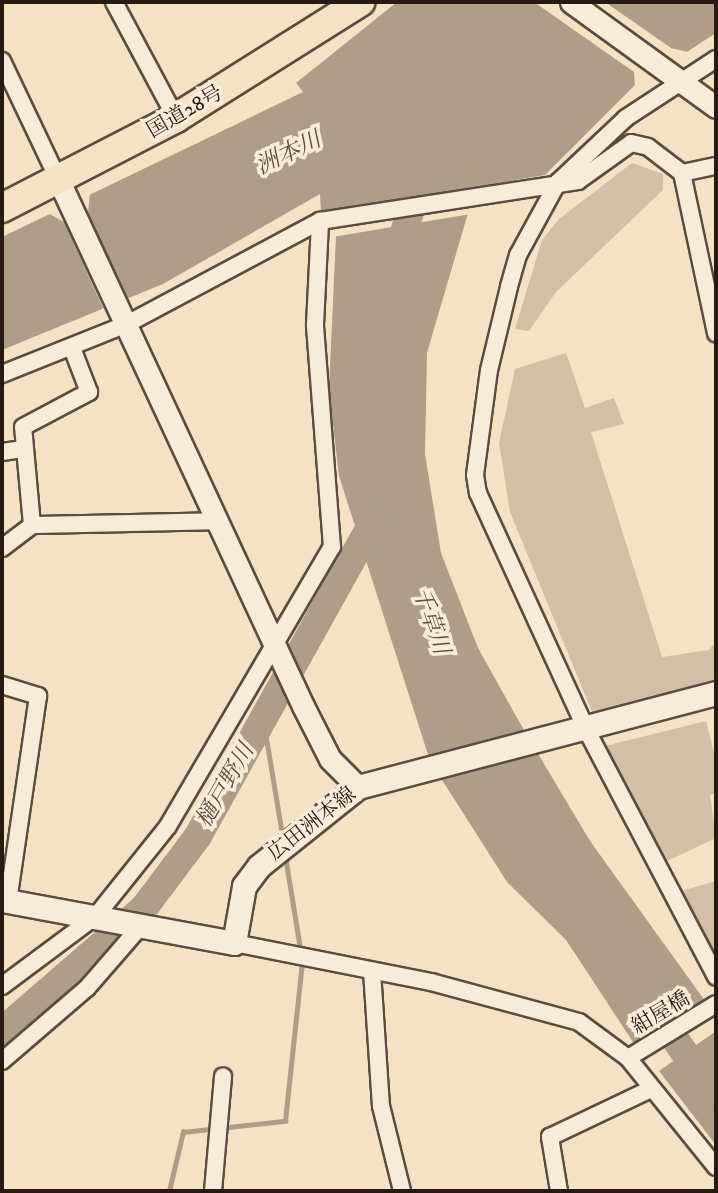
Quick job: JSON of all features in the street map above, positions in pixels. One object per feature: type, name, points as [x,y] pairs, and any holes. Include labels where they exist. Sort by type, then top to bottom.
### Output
[{"type":"highway","name":"国道28号","points":[[2,208],[59,181],[176,118],[360,2]]},
{"type":"main road","name":"広田洲本線","points":[[234,943],[244,886],[285,846],[358,787],[716,693]]},
{"type":"main road","points":[[5,901],[96,916],[140,928],[234,943]]},
{"type":"street","points":[[114,2],[176,118]]},
{"type":"street","points":[[572,2],[716,107]]},
{"type":"street","points":[[716,59],[677,77],[611,130],[558,182],[518,255],[489,370],[475,475],[585,727],[716,977]]},
{"type":"street","points":[[2,61],[78,215],[303,706],[330,759],[358,787]]},
{"type":"street","points":[[2,374],[72,348],[124,316],[320,221],[578,181],[631,143],[648,147],[682,173],[716,333]]},
{"type":"street","points":[[682,173],[716,166]]},
{"type":"street","points":[[2,986],[96,916],[168,827],[332,547],[315,325],[320,221]]},
{"type":"street","points":[[32,525],[23,428],[89,392],[72,348]]},
{"type":"street","points":[[2,452],[24,449]]},
{"type":"street","points":[[2,548],[32,525],[219,521]]},
{"type":"street","points":[[2,685],[38,696],[5,901]]},
{"type":"street","points":[[2,1061],[87,988],[140,928]]},
{"type":"street","points":[[234,943],[372,971],[579,1022],[628,1058],[649,1090],[716,1167]]},
{"type":"street","points":[[372,971],[381,1106],[402,1191]]},
{"type":"street","name":"紺屋橋","points":[[628,1058],[716,1004]]},
{"type":"street","points":[[213,1191],[223,1076]]},
{"type":"street","points":[[559,1191],[550,1137],[649,1090]]},
{"type":"shaded area","points":[[632,163],[663,174],[663,190],[556,292],[529,331],[515,329],[542,240],[559,219]]},
{"type":"shaded area","points":[[566,353],[585,408],[614,398],[624,424],[591,432],[662,657],[709,650],[716,641],[716,693],[597,724],[510,512],[499,443],[515,369]]},
{"type":"shaded area","points":[[706,721],[716,761],[716,793],[710,795],[716,838],[663,863],[601,747]]},
{"type":"shaded area","points":[[716,881],[716,954],[710,955],[678,892]]},
{"type":"water","name":"洲本川","points":[[397,2],[716,2],[716,33],[634,86],[545,175],[321,213],[320,194],[163,284],[2,350],[2,237],[303,92],[296,83]]},
{"type":"water","points":[[468,213],[427,353],[425,454],[441,553],[478,648],[525,732],[590,841],[708,1005],[637,1048],[566,940],[507,882],[430,761],[339,476],[329,389],[336,236]]},
{"type":"water","points":[[716,1031],[716,1145],[659,1071]]},
{"type":"pier","points":[[534,2],[605,2],[671,48],[692,53],[635,90],[634,72]]},
{"type":"pier","points":[[90,193],[88,213],[126,298],[136,300],[97,316],[103,308],[64,222],[48,213]]},
{"type":"pier","points":[[467,210],[471,214],[332,237],[335,233]]},
{"type":"waterway","name":"千草川","points":[[396,260],[420,178]]},
{"type":"waterway","name":"樋戸野川","points":[[2,1031],[144,908],[198,836],[378,513]]},
{"type":"waterway","points":[[264,723],[283,838]]},
{"type":"waterway","points":[[285,853],[301,952]]},
{"type":"waterway","points":[[169,1191],[183,1132],[285,1121],[302,961]]},
{"type":"waterway","name":"千草川","points":[[654,1009],[716,1098]]}]
